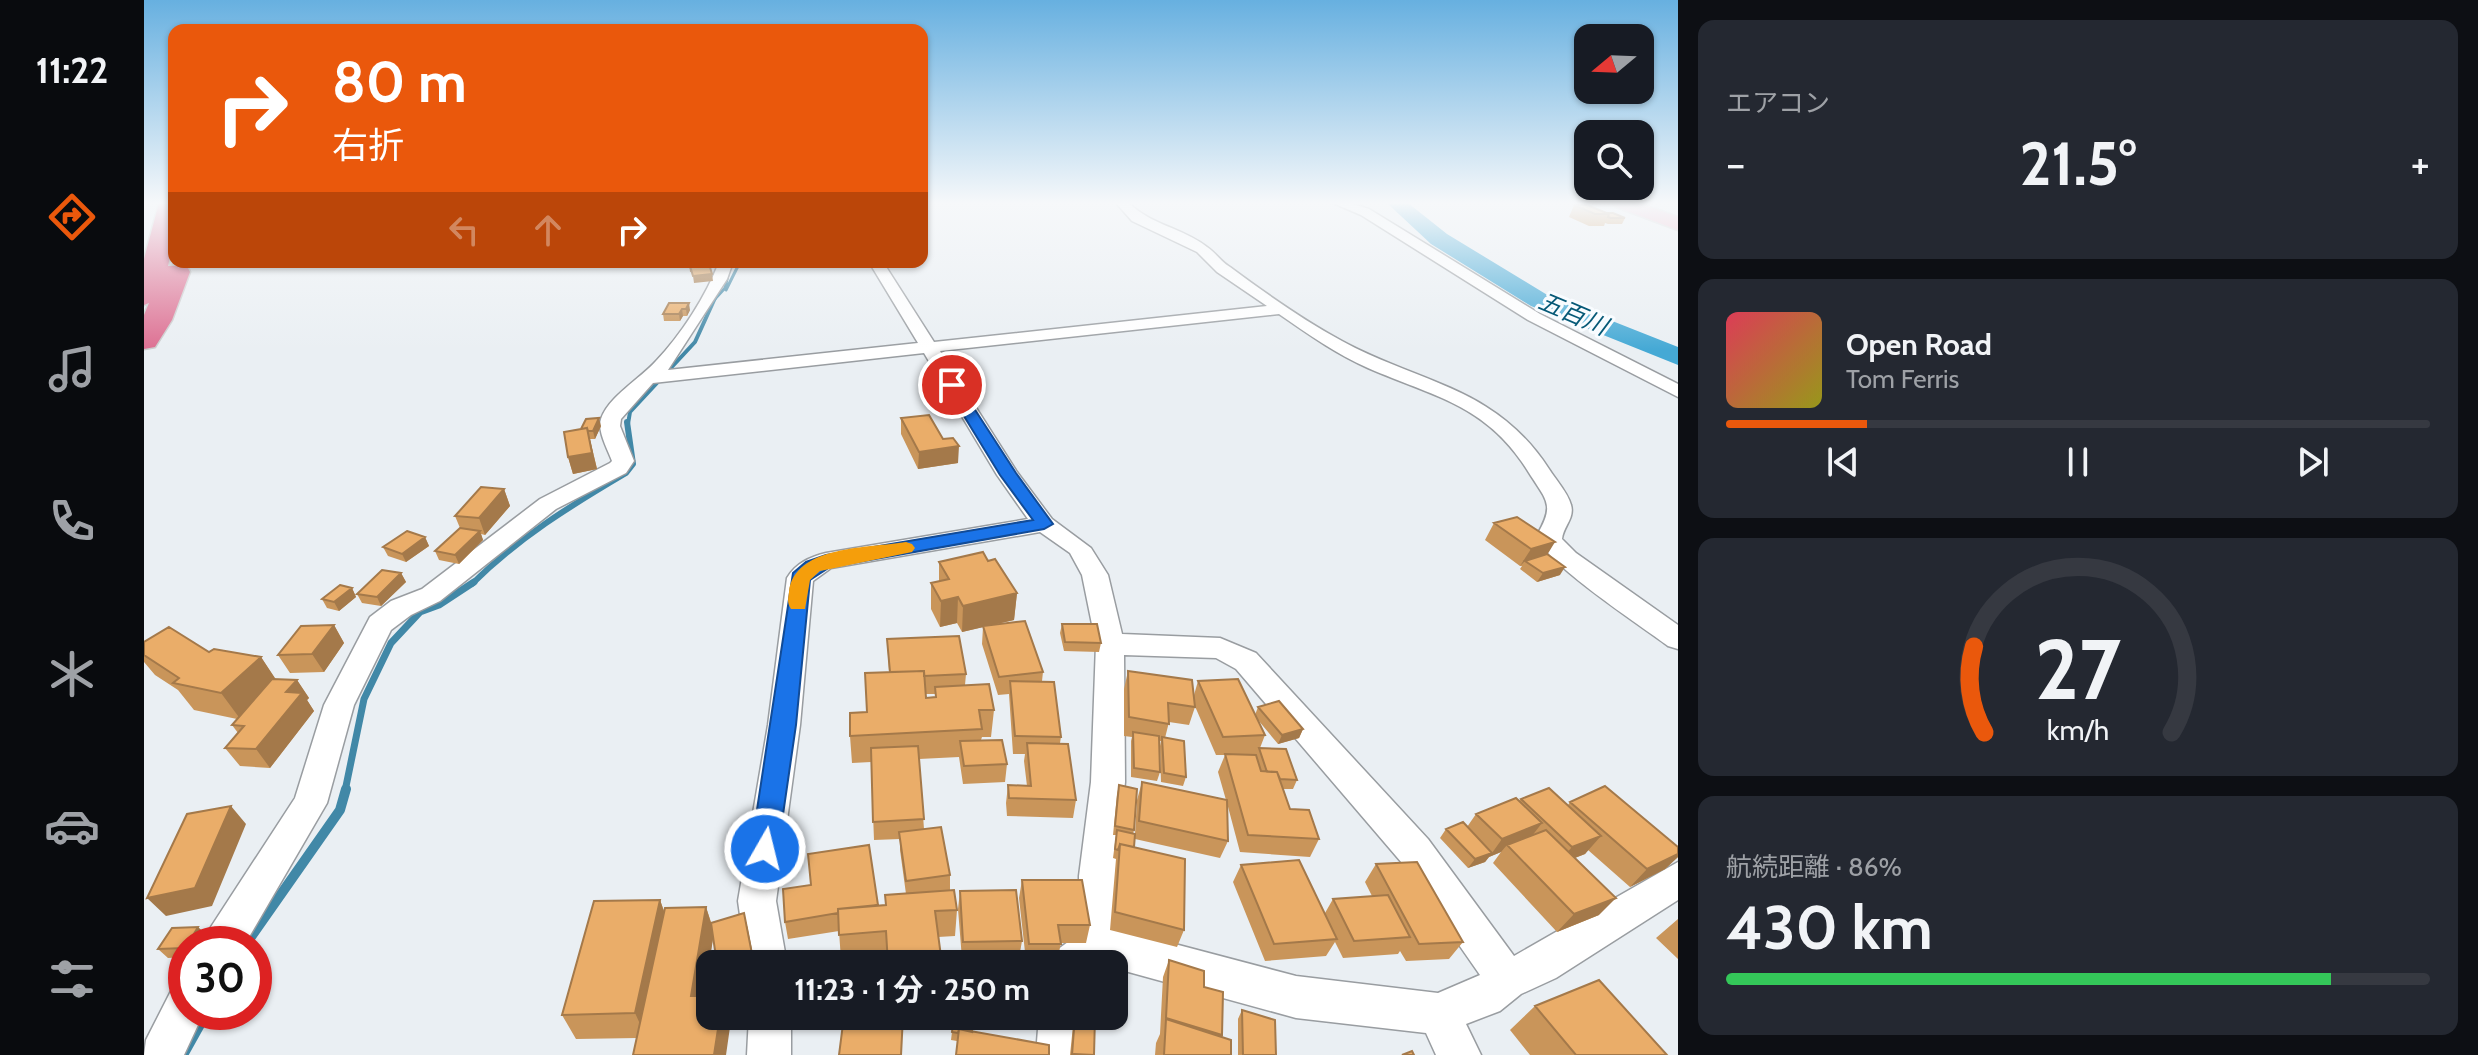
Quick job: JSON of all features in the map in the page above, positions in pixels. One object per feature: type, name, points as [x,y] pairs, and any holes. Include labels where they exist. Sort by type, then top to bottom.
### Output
[{"type":"highway","points":[[144,296],[159,252]]},
{"type":"highway","points":[[144,340],[172,287],[178,268]]},
{"type":"street","points":[[1205,252],[1222,269],[1333,343],[1374,364],[1432,385],[1500,423],[1527,451],[1561,508],[1549,535],[1554,546],[1567,559],[1678,639]]},
{"type":"street","points":[[1430,252],[1534,317],[1678,391]]},
{"type":"street","points":[[234,926],[310,803],[339,705],[380,624],[401,608],[431,595],[548,504],[618,468],[623,461],[610,426],[611,418],[661,367],[690,328],[724,268]]},
{"type":"street","points":[[880,268],[1008,475],[1044,524],[1079,548],[1090,563],[1106,617],[1110,644],[1108,782],[1086,950]]},
{"type":"street","points":[[647,378],[1148,321],[1283,309]]},
{"type":"street","points":[[765,950],[757,901],[784,725],[800,578],[813,566],[826,561],[1044,524]]},
{"type":"street","points":[[1110,644],[1220,648],[1246,661],[1415,851],[1507,980]]},
{"type":"street","points":[[1128,963],[1296,997],[1438,1014],[1485,996],[1507,980],[1542,964],[1678,879]]},
{"type":"street","points":[[1438,1014],[1459,1055]]},
{"type":"street","points":[[161,1055],[174,1030]]},
{"type":"street","points":[[769,1055],[770,1030]]},
{"type":"street","points":[[1058,1055],[1059,1030]]},
{"type":"building","points":[[691,268],[710,268],[712,274],[693,276]]},
{"type":"building","points":[[669,303],[689,303],[679,314],[663,314]]},
{"type":"building","points":[[929,415],[943,439],[953,438],[959,446],[919,452],[901,418]]},
{"type":"building","points":[[599,418],[593,431],[581,429],[586,419]]},
{"type":"building","points":[[587,428],[592,453],[568,457],[564,432]]},
{"type":"building","points":[[481,487],[504,489],[479,518],[455,516]]},
{"type":"building","points":[[1517,517],[1555,542],[1531,549],[1494,523]]},
{"type":"building","points":[[460,528],[480,531],[455,555],[435,551]]},
{"type":"building","points":[[407,531],[425,537],[402,554],[383,547]]},
{"type":"building","points":[[983,552],[988,561],[995,559],[1017,593],[963,606],[958,597],[941,601],[931,583],[949,579],[939,562]]},
{"type":"building","points":[[1547,554],[1565,567],[1543,573],[1525,561]]},
{"type":"building","points":[[382,570],[401,573],[377,597],[357,594]]},
{"type":"building","points":[[340,585],[352,588],[334,602],[322,599]]},
{"type":"building","points":[[1025,621],[1043,672],[999,677],[983,626]]},
{"type":"building","points":[[1062,624],[1097,624],[1101,643],[1065,642]]},
{"type":"building","points":[[334,625],[312,654],[278,655],[301,626]]},
{"type":"building","points":[[169,627],[209,652],[214,649],[261,657],[221,693],[173,683],[179,678],[144,655],[144,642]]},
{"type":"building","points":[[959,636],[966,674],[924,676],[924,671],[890,672],[887,639]]},
{"type":"building","points":[[924,671],[926,698],[936,697],[935,687],[989,684],[994,710],[979,710],[982,729],[850,736],[850,713],[867,712],[865,673]]},
{"type":"building","points":[[1128,671],[1192,680],[1195,707],[1168,703],[1169,724],[1129,717]]},
{"type":"building","points":[[272,679],[297,680],[286,692],[302,693],[256,749],[225,748],[244,726],[232,725]]},
{"type":"building","points":[[1238,679],[1265,735],[1223,737],[1198,681]]},
{"type":"building","points":[[1010,681],[1054,682],[1061,737],[1015,736]]},
{"type":"building","points":[[1279,701],[1303,729],[1282,735],[1258,707]]},
{"type":"building","points":[[1133,732],[1159,736],[1160,772],[1134,768]]},
{"type":"building","points":[[1162,737],[1184,741],[1186,777],[1164,773]]},
{"type":"building","points":[[1002,740],[1007,764],[964,766],[960,741]]},
{"type":"building","points":[[1027,743],[1068,744],[1076,800],[1009,798],[1008,785],[1031,786]]},
{"type":"building","points":[[918,746],[924,819],[873,822],[871,748]]},
{"type":"building","points":[[1259,748],[1286,749],[1297,780],[1280,779],[1277,772],[1267,772]]},
{"type":"building","points":[[1225,754],[1256,755],[1261,771],[1277,772],[1290,809],[1309,810],[1319,839],[1248,835]]},
{"type":"building","points":[[1142,782],[1227,800],[1228,841],[1139,821]]},
{"type":"building","points":[[1119,785],[1137,789],[1134,830],[1115,826]]},
{"type":"building","points":[[1605,786],[1678,847],[1678,854],[1647,869],[1570,802]]},
{"type":"building","points":[[1549,788],[1601,836],[1572,847],[1521,799]]},
{"type":"building","points":[[1516,798],[1542,823],[1502,839],[1476,814]]},
{"type":"building","points":[[231,806],[195,888],[147,898],[187,814]]},
{"type":"building","points":[[1463,822],[1492,853],[1475,859],[1446,829]]},
{"type":"building","points":[[941,827],[950,875],[906,881],[899,832]]},
{"type":"building","points":[[1117,830],[1135,834],[1134,847],[1120,844],[1118,850],[1115,849]]},
{"type":"building","points":[[1546,830],[1616,898],[1574,914],[1507,845]]},
{"type":"building","points":[[1120,844],[1185,859],[1184,930],[1115,912]]},
{"type":"building","points":[[869,845],[878,905],[838,909],[838,913],[785,922],[783,889],[811,885],[808,854]]},
{"type":"building","points":[[1299,860],[1337,939],[1274,944],[1241,865]]},
{"type":"building","points":[[1417,862],[1463,942],[1419,944],[1376,864]]},
{"type":"building","points":[[1022,880],[1082,880],[1090,925],[1058,925],[1061,944],[1029,944]]},
{"type":"building","points":[[954,890],[957,910],[935,911],[940,950],[887,950],[886,931],[839,935],[838,909],[886,905],[885,895]]},
{"type":"building","points":[[1016,890],[1022,941],[963,942],[960,891]]},
{"type":"building","points":[[1388,895],[1410,937],[1354,941],[1333,899]]},
{"type":"building","points":[[660,900],[635,1013],[562,1015],[594,901]]},
{"type":"building","points":[[706,907],[699,950],[696,950],[691,996],[696,996],[696,1030],[718,1030],[714,1055],[633,1055],[665,908]]},
{"type":"building","points":[[744,913],[751,950],[715,950],[711,923]]},
{"type":"building","points":[[168,934],[168,949],[158,949]]},
{"type":"building","points":[[1169,960],[1204,971],[1204,987],[1223,992],[1222,1035],[1166,1018]]},
{"type":"building","points":[[1599,980],[1667,1055],[1576,1055],[1535,1006]]},
{"type":"building","points":[[1242,1010],[1275,1020],[1276,1055],[1243,1055]]},
{"type":"building","points":[[1166,1019],[1231,1040],[1231,1055],[1164,1055]]},
{"type":"building","points":[[842,1030],[902,1030],[901,1055],[839,1055]]},
{"type":"building","points":[[959,1030],[1049,1045],[1049,1055],[956,1055]]},
{"type":"building","points":[[1074,1030],[1095,1030],[1094,1055],[1072,1055]]},
{"type":"waterway","name":"五百川","points":[[1461,252],[1540,301],[1678,357]]},
{"type":"waterway","points":[[714,300],[725,288],[730,268]]},
{"type":"waterway","points":[[726,290],[737,268]]},
{"type":"waterway","points":[[628,424],[630,412],[695,342],[714,300]]},
{"type":"waterway","points":[[472,584],[526,537],[626,473],[633,464],[627,422]]},
{"type":"waterway","points":[[345,791],[364,699],[391,643],[420,612],[439,605],[474,582]]},
{"type":"waterway","points":[[259,926],[340,810],[346,789]]},
{"type":"waterway","points":[[183,1055],[197,1030]]},
{"type":"slow traffic","points":[[798,605],[800,578],[813,566],[834,559],[906,548]]},
{"type":"route","points":[[765,849],[784,725],[800,578],[813,566],[826,561],[1044,524],[1008,475],[952,385]]}]
